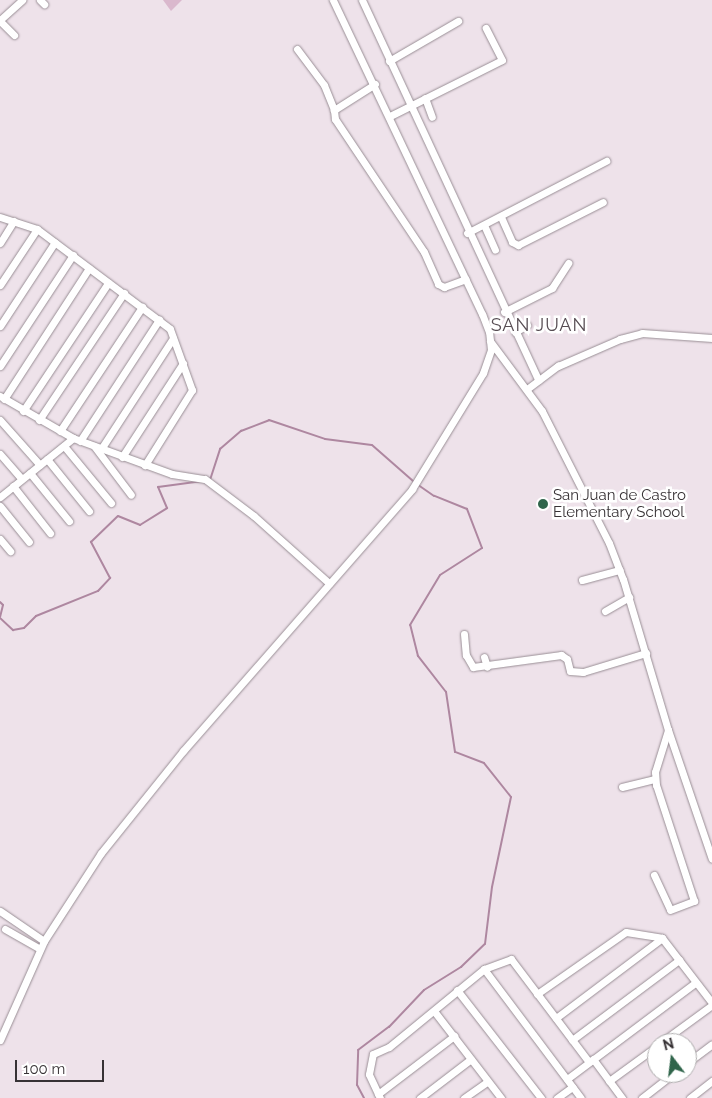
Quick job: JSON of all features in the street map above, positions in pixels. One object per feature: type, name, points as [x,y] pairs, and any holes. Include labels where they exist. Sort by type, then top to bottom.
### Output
[{"type":"street","points":[[14,35],[0,20],[22,0]]},
{"type":"street","points":[[333,0],[375,84],[466,279],[490,341],[527,389],[557,438],[620,570],[668,730],[712,859]]},
{"type":"street","points":[[362,0],[467,233],[538,380]]},
{"type":"street","points":[[389,61],[458,20]]},
{"type":"street","points":[[390,116],[502,60],[486,28]]},
{"type":"street","points":[[296,49],[324,85],[334,110],[335,119],[424,252],[438,284],[444,287],[466,279]]},
{"type":"street","points":[[334,110],[375,84]]},
{"type":"street","points":[[425,98],[432,117]]},
{"type":"street","points":[[467,233],[606,161]]},
{"type":"street","points":[[501,216],[512,242],[518,245],[603,202]]},
{"type":"street","points":[[0,217],[37,229],[170,329],[192,384],[190,395],[145,465]]},
{"type":"street","points":[[0,243],[14,221]]},
{"type":"street","points":[[484,225],[494,250]]},
{"type":"street","points":[[0,285],[37,229]]},
{"type":"street","points":[[0,326],[55,242]]},
{"type":"street","points":[[0,366],[73,255]]},
{"type":"street","points":[[504,312],[552,288],[568,263]]},
{"type":"street","points":[[89,268],[2,397],[39,420],[98,448],[172,474],[205,479],[223,490],[329,584]]},
{"type":"street","points":[[23,411],[108,283]]},
{"type":"street","points":[[39,420],[124,293]]},
{"type":"street","points":[[60,431],[142,307]]},
{"type":"street","points":[[0,486],[3,495],[64,446],[77,439],[159,320]]},
{"type":"street","points":[[515,332],[527,325]]},
{"type":"street","points":[[527,389],[580,354],[642,333],[712,338]]},
{"type":"street","points":[[98,448],[173,338]]},
{"type":"street","points":[[0,1040],[44,941],[101,852],[183,751],[412,489],[483,374],[490,350],[490,341]]},
{"type":"street","points":[[122,457],[183,363]]},
{"type":"street","points":[[0,420],[40,465]]},
{"type":"street","points":[[64,446],[111,503]]},
{"type":"street","points":[[98,448],[131,495]]},
{"type":"street","points":[[0,454],[22,479]]},
{"type":"street","points":[[47,459],[89,511]]},
{"type":"street","points":[[30,473],[69,521]]},
{"type":"street","points":[[13,486],[50,533]]},
{"type":"street","points":[[0,506],[29,542]]},
{"type":"street","points":[[0,539],[10,551]]},
{"type":"street","points":[[582,580],[620,570]]},
{"type":"street","points":[[605,611],[629,597]]},
{"type":"street","points":[[464,634],[463,644],[470,664],[487,667],[561,655],[567,659],[570,671],[583,672],[646,653]]},
{"type":"street","points":[[484,657],[487,667]]},
{"type":"street","points":[[654,874],[670,910],[694,901],[655,779],[668,730]]},
{"type":"street","points":[[622,787],[655,779]]},
{"type":"street","points":[[0,911],[44,941]]},
{"type":"street","points":[[5,929],[40,949]]},
{"type":"street","points":[[537,994],[626,932],[662,938],[712,1004],[673,1033]]},
{"type":"street","points":[[556,1018],[662,938]]},
{"type":"street","points":[[454,1036],[379,1096],[369,1074],[373,1054],[389,1046],[423,1016],[434,1011],[484,969],[511,959],[572,1040],[622,1098]]},
{"type":"street","points":[[572,1040],[678,960]]},
{"type":"street","points":[[484,969],[581,1098]]},
{"type":"street","points":[[567,1079],[696,982]]},
{"type":"street","points":[[457,990],[541,1098]]},
{"type":"street","points":[[434,1011],[501,1098]]},
{"type":"street","points":[[697,1055],[712,1044]]},
{"type":"street","points":[[609,1081],[647,1053]]},
{"type":"street","points":[[420,1098],[471,1059]]},
{"type":"street","points":[[464,1098],[488,1081]]},
{"type":"street","points":[[690,1098],[712,1081]]},
{"type":"street","points":[[642,1098],[661,1083]]},
{"type":"street","points":[[557,1098],[572,1086]]},
{"type":"shaded area","points":[[163,0],[182,0],[171,11]]},
{"type":"waterway","points":[[210,480],[220,449],[241,431],[269,420],[325,439],[372,445],[413,481]]},
{"type":"waterway","points":[[0,618],[13,630],[24,628],[36,616],[98,591],[110,578],[91,542],[118,516],[140,525],[167,508],[158,487],[203,481]]},
{"type":"waterway","points":[[364,1098],[357,1085],[358,1050],[389,1027],[424,990],[461,967],[485,944],[492,887],[511,797],[484,763],[455,752],[446,692],[418,656],[410,625],[440,575],[482,548],[467,509],[434,496],[417,484]]},
{"type":"waterway","points":[[0,602],[3,605],[0,617]]},
{"type":"place","name":"San Juan de Castro Elementary School","points":[[543,504]]},
{"type":"district","name":"SAN JUAN","points":[[539,325]]}]
